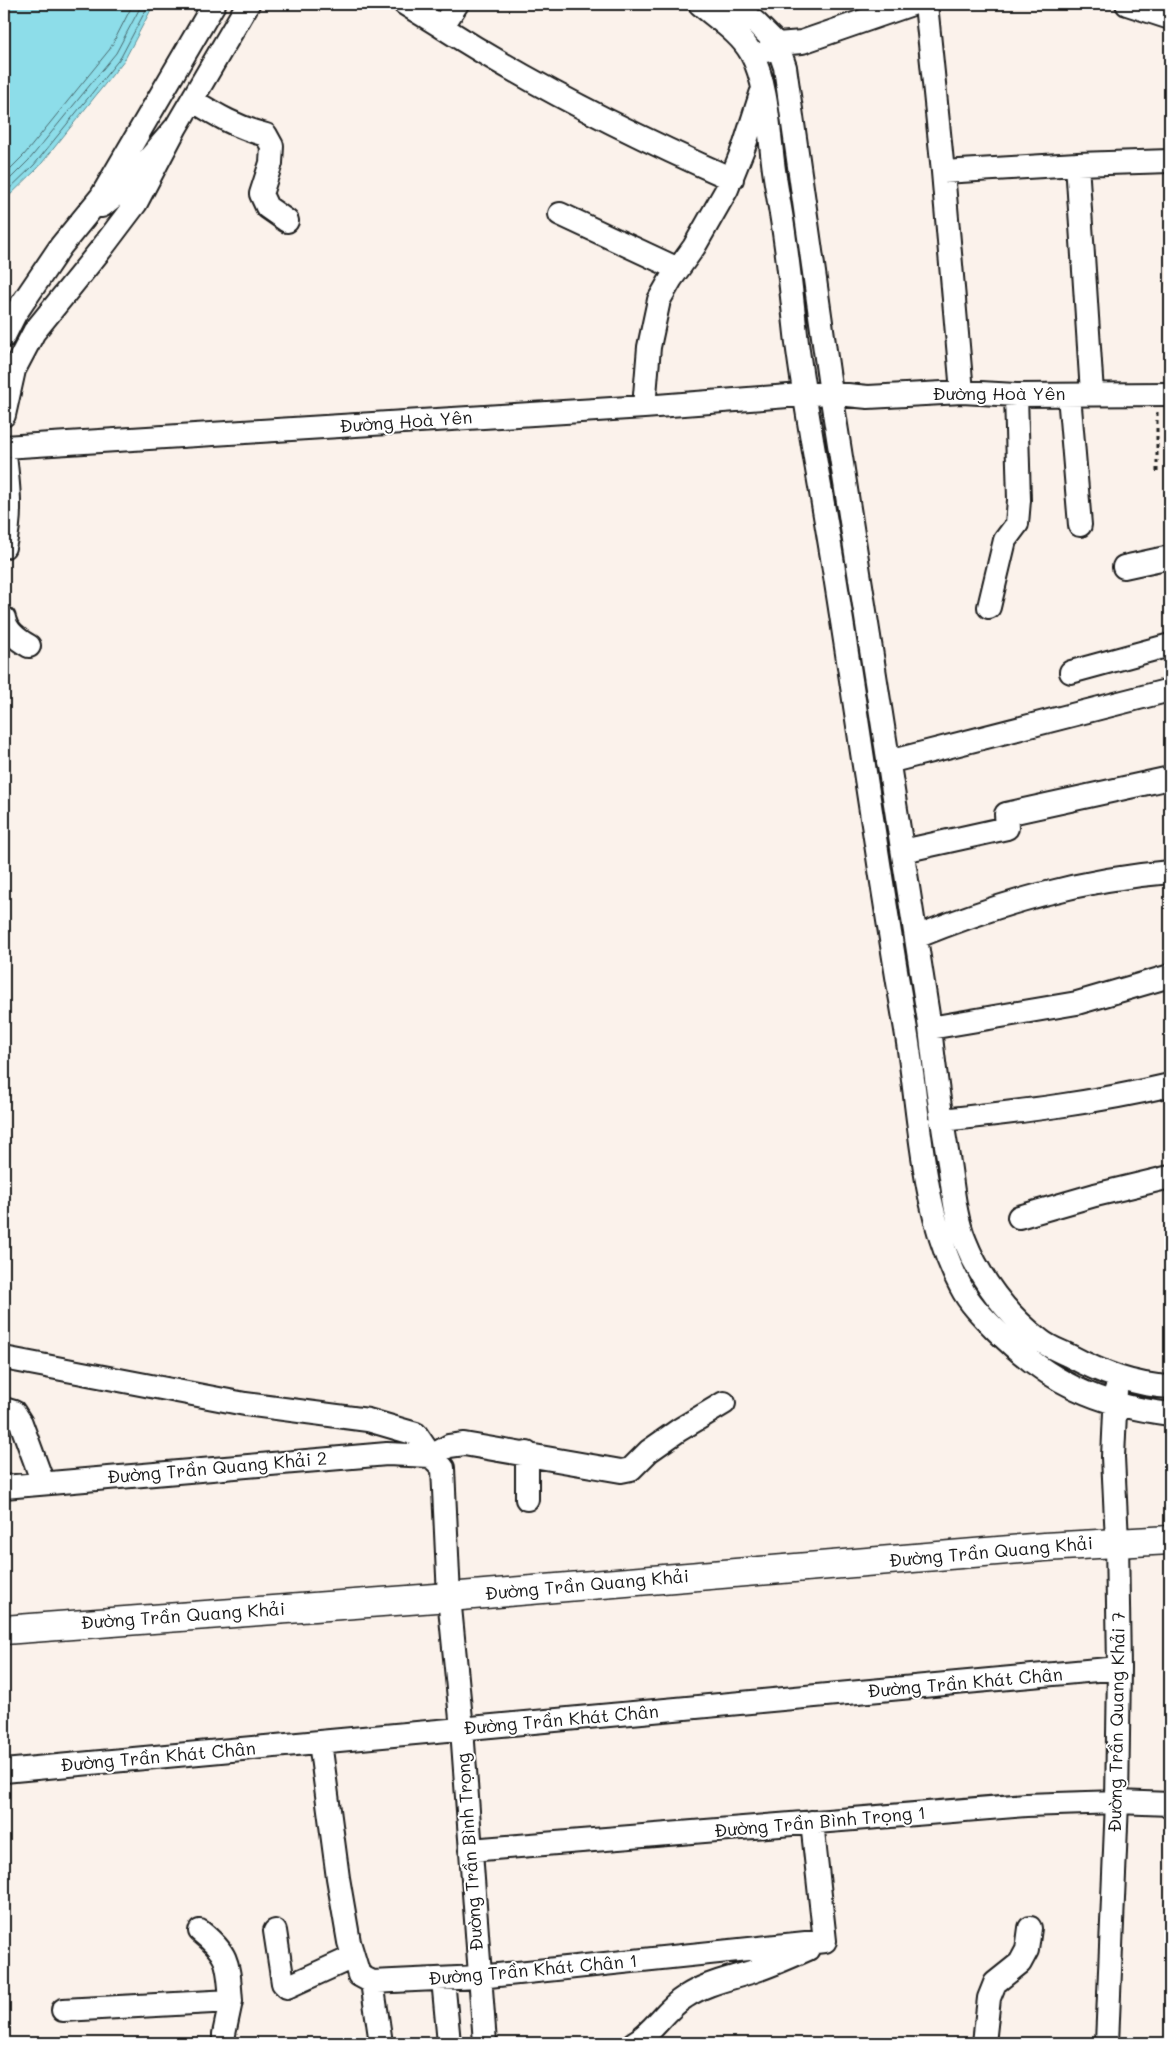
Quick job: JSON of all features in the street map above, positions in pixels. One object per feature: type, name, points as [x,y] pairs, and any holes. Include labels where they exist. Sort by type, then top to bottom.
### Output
[{"type":"main road","name":"Đường Trần Quang Khải","points":[[4,1630],[450,1597],[1117,1542],[1170,1540]]},
{"type":"street","points":[[4,336],[14,314],[61,246],[101,197],[214,4]]},
{"type":"street","points":[[4,415],[14,370],[34,332],[102,248],[136,202],[176,127],[248,4]]},
{"type":"street","points":[[405,4],[488,56],[570,102],[666,150],[732,179]]},
{"type":"street","points":[[442,27],[457,4]]},
{"type":"street","points":[[700,4],[744,42],[766,51],[802,42],[912,4]]},
{"type":"street","points":[[733,4],[766,51],[785,67],[789,92],[834,570],[856,724],[906,1029],[934,1217],[943,1248],[962,1290],[982,1316],[1012,1347],[1051,1376],[1087,1395],[1153,1386],[1170,1387]]},
{"type":"street","points":[[926,4],[962,392]]},
{"type":"street","points":[[1127,4],[1170,18]]},
{"type":"street","points":[[766,51],[763,88],[785,239],[888,762],[930,1028],[941,1120],[959,1220],[965,1241],[980,1271],[1005,1308],[1040,1341],[1098,1370],[1116,1391],[1170,1414]]},
{"type":"street","points":[[644,407],[653,324],[659,300],[694,247],[732,179],[763,88]]},
{"type":"street","points":[[192,100],[225,120],[250,131],[266,135],[272,146],[271,164],[261,194],[266,207],[287,221]]},
{"type":"street","points":[[82,220],[123,189],[176,127]]},
{"type":"street","points":[[943,172],[1077,164],[1170,162]]},
{"type":"street","points":[[1077,164],[1092,393]]},
{"type":"street","points":[[560,214],[678,269]]},
{"type":"street","name":"Đường Hoà Yên","points":[[4,447],[644,407],[817,394],[868,397],[962,392],[1016,395],[1164,394]]},
{"type":"street","points":[[988,607],[1005,540],[1017,524],[1019,500],[1016,395]]},
{"type":"street","points":[[1069,395],[1080,525]]},
{"type":"street","points":[[4,447],[9,528],[4,547]]},
{"type":"street","points":[[1124,568],[1170,557]]},
{"type":"street","points":[[4,621],[16,638],[29,646]]},
{"type":"street","points":[[1071,672],[1170,646]]},
{"type":"street","points":[[888,762],[1170,690]]},
{"type":"street","points":[[903,851],[1007,828],[1006,814],[1170,778]]},
{"type":"street","points":[[916,937],[970,916],[1025,898],[1085,883],[1132,875],[1170,872]]},
{"type":"street","points":[[930,1028],[1076,1003],[1170,976]]},
{"type":"street","points":[[941,1120],[1042,1110],[1170,1085]]},
{"type":"street","points":[[1019,1217],[1095,1195],[1170,1177]]},
{"type":"street","name":"Đường Trần Bình Trọng","points":[[4,1358],[245,1404],[368,1420],[416,1434],[431,1456],[443,1468],[450,1597],[462,1729],[485,2043]]},
{"type":"street","name":"Đường Trần Quang Khải 7","points":[[1107,2043],[1117,1802],[1119,1668],[1117,1542],[1113,1457],[1116,1391]]},
{"type":"street","points":[[431,1456],[449,1446],[464,1444],[527,1453],[621,1471],[630,1469],[649,1451],[679,1430],[724,1403]]},
{"type":"street","points":[[4,1409],[14,1412],[21,1423],[43,1483]]},
{"type":"street","points":[[527,1453],[527,1500]]},
{"type":"street","name":"Đường Trần Quang Khải 2","points":[[4,1487],[387,1454],[431,1456]]},
{"type":"street","name":"Đường Trần Khát Chân","points":[[4,1771],[1119,1668]]},
{"type":"street","points":[[320,1742],[338,1878],[353,1957],[359,1975],[372,1982],[381,2043]]},
{"type":"street","name":"Đường Trần Bình Trọng 1","points":[[470,1850],[1026,1805],[1117,1802],[1170,1804]]},
{"type":"street","points":[[634,2043],[645,2037],[663,2016],[684,1997],[715,1982],[776,1963],[825,1941],[812,1822]]},
{"type":"street","points":[[984,2043],[989,1998],[995,1983],[1020,1963],[1027,1950],[1030,1928]]},
{"type":"street","points":[[200,1931],[218,1945],[225,1957],[229,1974],[231,2001],[224,2043]]},
{"type":"street","points":[[275,1931],[283,1983],[287,1987],[353,1957]]},
{"type":"street","name":"Đường Trần Khát Chân 1","points":[[372,1982],[479,1977],[825,1941]]},
{"type":"street","points":[[443,1979],[449,2043]]},
{"type":"street","points":[[63,2010],[231,2001]]},
{"type":"path","points":[[1158,473],[1164,394]]},
{"type":"water","points":[[4,4],[154,4],[125,59],[38,168],[4,201]]}]
